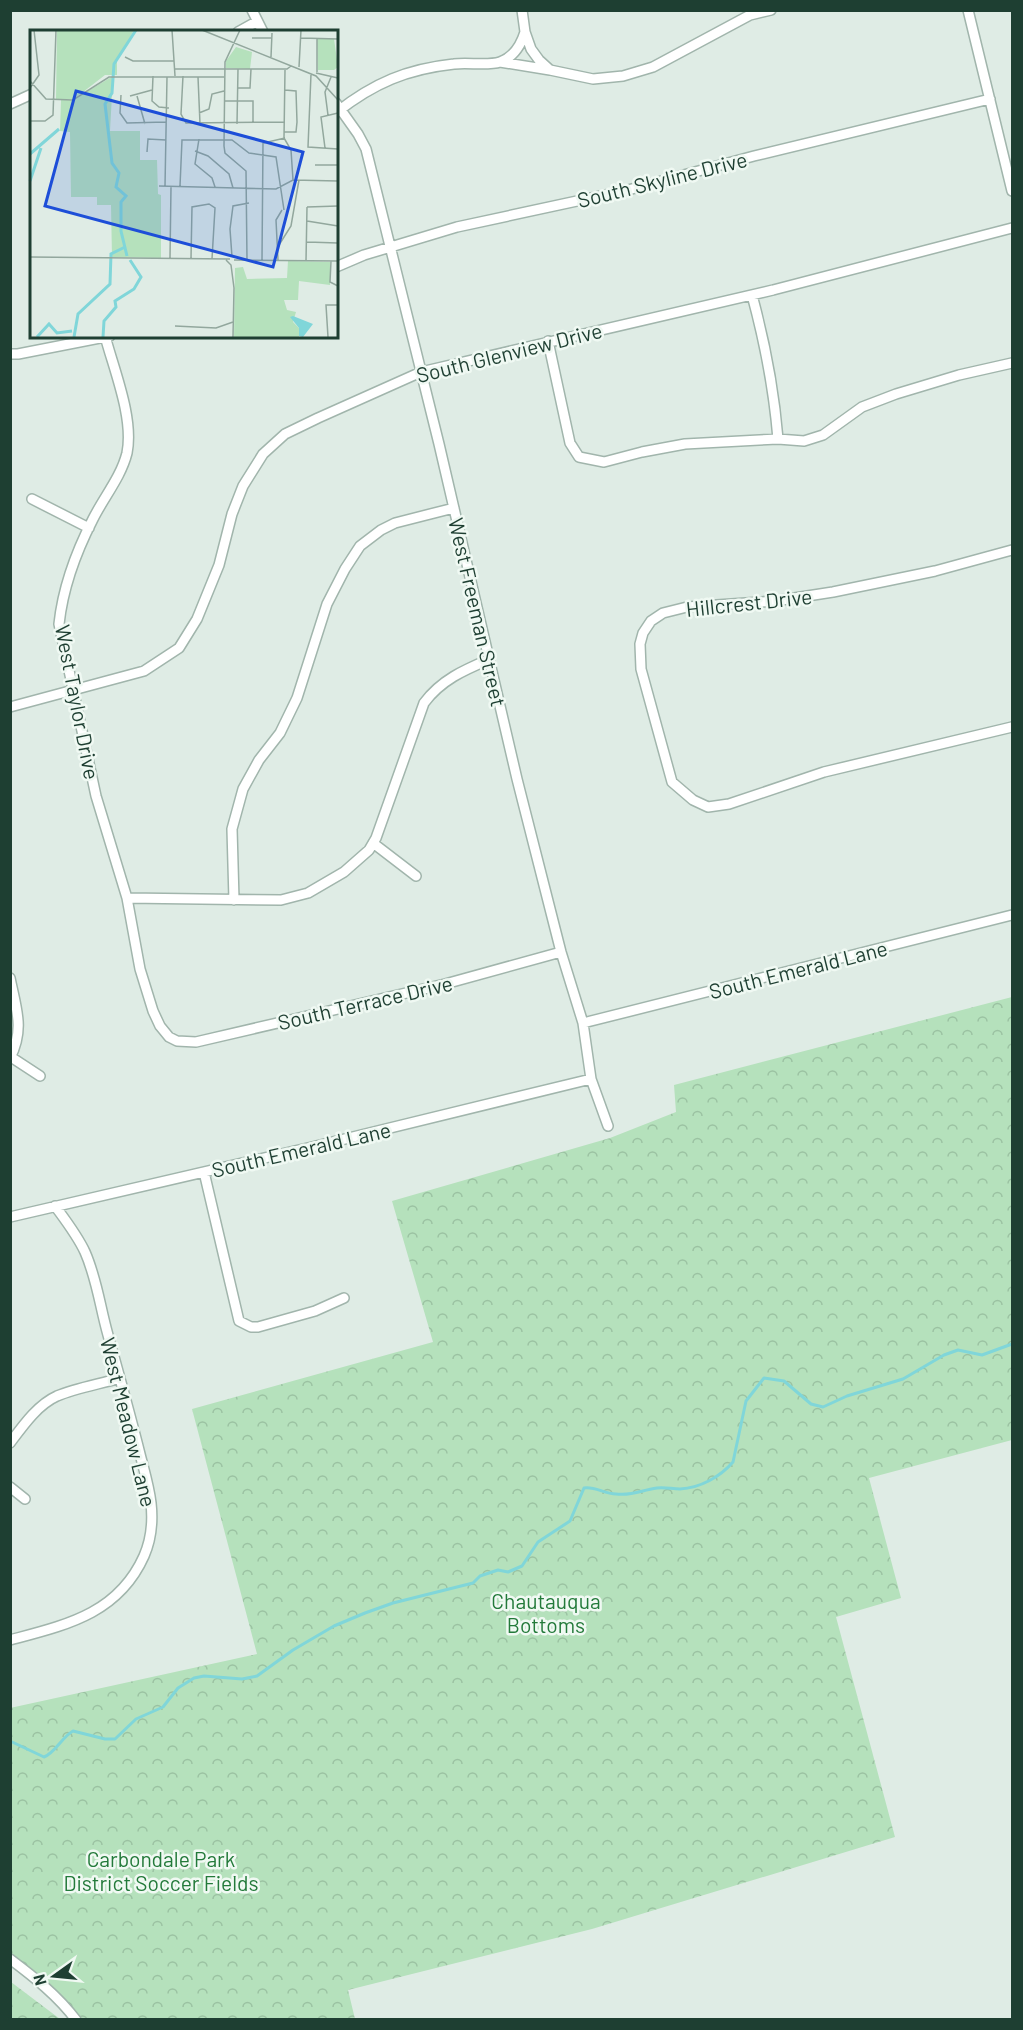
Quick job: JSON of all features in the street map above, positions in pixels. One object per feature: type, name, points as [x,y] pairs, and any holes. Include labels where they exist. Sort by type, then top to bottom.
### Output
[{"type":"street","points":[[252,10],[262,30]]},
{"type":"street","points":[[522,10],[525,32],[531,49],[550,70]]},
{"type":"street","points":[[968,10],[1012,191]]},
{"type":"street","points":[[338,108],[378,84],[424,67],[500,62],[593,79],[623,76],[653,67],[750,15],[770,11]]},
{"type":"street","points":[[242,30],[256,22]]},
{"type":"street","points":[[500,62],[521,45],[525,32]]},
{"type":"street","points":[[10,104],[30,95]]},
{"type":"street","name":"South Skyline Drive","points":[[338,266],[391,246],[457,227],[628,190],[754,156],[990,99]]},
{"type":"street","name":"West Freeman Street","points":[[338,108],[358,134],[366,149],[454,508],[517,779],[561,952],[583,1023],[591,1079],[608,1126]]},
{"type":"street","name":"South Glenview Drive","points":[[10,707],[144,671],[179,648],[197,619],[219,565],[232,514],[243,486],[263,454],[285,434],[421,372],[752,295],[1012,228]]},
{"type":"street","points":[[752,295],[764,338],[774,393],[778,440]]},
{"type":"street","points":[[10,354],[96,338]]},
{"type":"street","name":"West Taylor Drive","points":[[107,338],[123,399],[128,431],[127,452],[122,468],[89,528],[70,575],[59,624],[96,796],[127,898],[145,984],[153,1011],[160,1026],[169,1037]]},
{"type":"street","points":[[548,341],[570,443],[579,457],[604,462],[685,444],[804,441],[824,435],[862,407],[896,394],[959,375],[1012,363]]},
{"type":"street","points":[[32,499],[89,528]]},
{"type":"street","points":[[234,900],[232,829],[240,799],[259,760],[280,733],[297,698],[327,604],[345,569],[360,546],[381,530],[395,523],[454,508]]},
{"type":"street","name":"Hillcrest Drive","points":[[1012,550],[935,571],[833,592],[775,601],[687,607],[663,613],[651,621],[643,633],[640,644],[641,669],[672,782],[693,800],[708,807],[729,804],[824,772],[1012,727]]},
{"type":"street","points":[[127,898],[281,900],[308,893],[344,872],[369,850],[373,843],[424,703],[433,690],[444,682],[490,659]]},
{"type":"street","points":[[373,843],[416,876]]},
{"type":"street","name":"South Emerald Lane","points":[[583,1023],[1012,915]]},
{"type":"street","name":"South Terrace Drive","points":[[169,1037],[177,1041],[196,1042],[445,984],[561,952]]},
{"type":"street","points":[[10,978],[20,1026],[18,1041],[11,1057],[40,1076]]},
{"type":"street","name":"South Emerald Lane","points":[[10,1216],[591,1079]]},
{"type":"street","points":[[204,1172],[239,1321],[258,1327],[315,1311],[344,1299]]},
{"type":"street","name":"West Meadow Lane","points":[[10,1640],[64,1625],[101,1608],[131,1578],[144,1556],[152,1529],[146,1473],[107,1332],[99,1292],[86,1254],[74,1232],[55,1206]]},
{"type":"street","points":[[10,1443],[23,1426],[55,1397],[120,1378]]},
{"type":"street","points":[[10,1487],[25,1499]]},
{"type":"street","points":[[10,1959],[34,1977],[76,2019]]},
{"type":"green space","name":"Chautauqua Bottoms","points":[[1012,997],[1012,1440],[869,1478],[901,1598],[836,1617],[895,1837],[592,1929],[348,1990],[355,2019],[76,2019],[11,1959],[10,1708],[257,1654],[192,1409],[433,1342],[392,1201],[610,1138],[676,1112],[674,1085]]},
{"type":"green space","points":[[11,1982],[60,2019],[11,2019]]},
{"type":"waterway","points":[[10,1741],[44,1757],[73,1731],[105,1739],[115,1739],[136,1719],[163,1707],[178,1688],[194,1678],[204,1676],[242,1679],[257,1676],[293,1650],[334,1626],[365,1613],[393,1603],[473,1583],[480,1576],[498,1570],[508,1572],[522,1566],[538,1542],[570,1521],[584,1488],[612,1494],[628,1494],[657,1488],[687,1488],[709,1481],[733,1462],[746,1401],[764,1378],[784,1381],[811,1404],[823,1407],[847,1396],[903,1379],[944,1355],[958,1350],[982,1355],[1012,1344]]},
{"type":"park label","name":"Carbondale Park District Soccer Fields","points":[[161,1870]]}]
